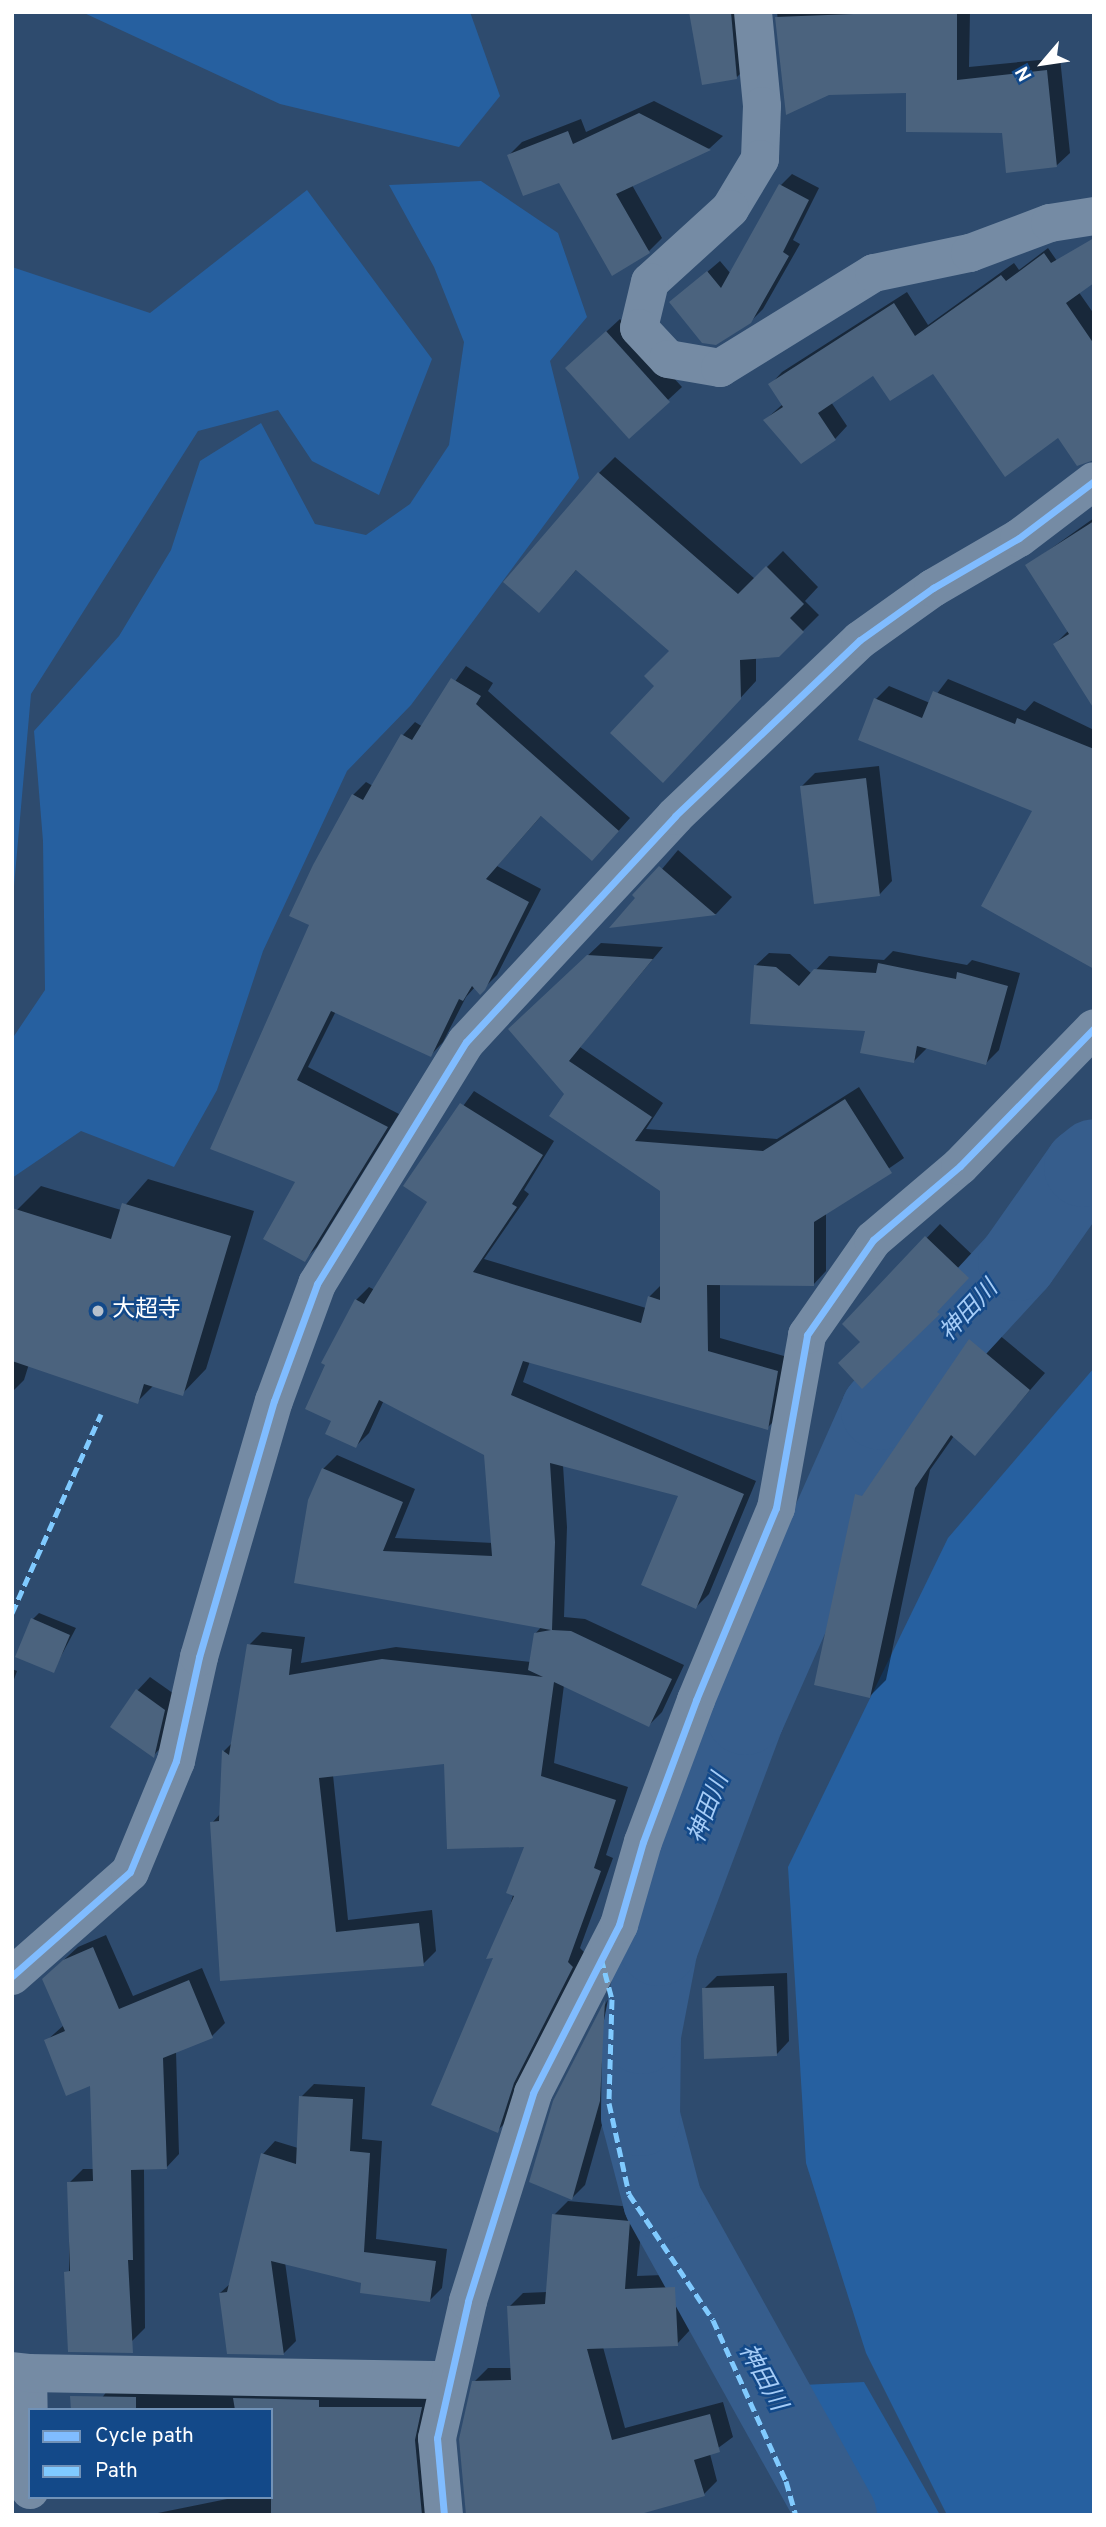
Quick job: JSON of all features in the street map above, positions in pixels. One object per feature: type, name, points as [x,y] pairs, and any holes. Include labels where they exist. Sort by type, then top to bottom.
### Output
[{"type":"street","points":[[753,12],[762,106],[760,159],[730,209],[650,282],[639,328],[668,359],[720,368],[874,273],[970,253],[1049,223],[1094,216]]},
{"type":"street","points":[[12,1976],[130,1872],[176,1761],[199,1657],[274,1401],[317,1284],[466,1042],[675,816],[860,640],[933,588],[1019,538],[1094,481]]},
{"type":"street","points":[[444,2515],[438,2438],[468,2301],[533,2093],[619,1925],[643,1842],[696,1700],[776,1508],[807,1335],[873,1240],[960,1166],[1094,1028]]},
{"type":"street","points":[[28,2466],[20,2372],[449,2380]]},
{"type":"shaded area","points":[[82,12],[470,12],[500,96],[459,147],[280,104]]},
{"type":"shaded area","points":[[481,181],[558,233],[587,317],[550,361],[579,478],[411,705],[347,771],[263,951],[217,1090],[174,1167],[81,1131],[12,1178],[12,1039],[45,990],[43,841],[34,731],[119,636],[171,550],[200,461],[261,423],[315,524],[366,535],[410,504],[449,445],[464,342],[434,267],[389,185]]},
{"type":"shaded area","points":[[307,190],[432,359],[379,495],[312,461],[278,410],[198,431],[31,694],[12,909],[12,267],[150,313]]},
{"type":"shaded area","points":[[1094,1368],[1094,2515],[947,2515],[866,2353],[806,2163],[788,1867],[948,1538]]},
{"type":"shaded area","points":[[864,2382],[940,2515],[857,2515],[803,2385]]},
{"type":"building","points":[[689,12],[731,12],[737,79],[702,85]]},
{"type":"building","points":[[957,12],[957,80],[1047,70],[1057,167],[1006,173],[1002,133],[906,132],[906,93],[829,95],[786,115],[775,17]]},
{"type":"building","points":[[639,113],[711,150],[616,194],[650,253],[612,276],[559,183],[523,196],[507,155],[568,131],[573,144]]},
{"type":"building","points":[[779,184],[809,200],[783,252],[789,256],[751,323],[716,345],[702,343],[669,302],[707,271],[721,288]]},
{"type":"building","points":[[1094,238],[1094,283],[1066,303],[1094,344],[1094,460],[1077,466],[1058,438],[1005,477],[933,374],[890,401],[873,376],[818,413],[836,440],[801,464],[763,420],[783,407],[768,384],[894,303],[915,336],[1001,275],[1006,281],[1044,253],[1051,263]]},
{"type":"building","points":[[606,331],[670,402],[629,439],[565,368]]},
{"type":"building","points":[[598,472],[738,594],[766,566],[804,604],[790,618],[804,632],[779,657],[740,660],[741,699],[663,783],[610,733],[654,686],[644,676],[669,651],[576,570],[539,613],[503,582]]},
{"type":"building","points":[[1094,521],[1094,709],[1053,644],[1069,634],[1025,565]]},
{"type":"building","points":[[451,678],[481,696],[476,704],[619,831],[592,861],[541,816],[486,879],[529,902],[485,990],[480,995],[472,986],[463,1001],[459,999],[431,1057],[331,1011],[297,1080],[388,1127],[305,1262],[263,1239],[295,1182],[210,1149],[309,925],[289,916],[313,865],[352,794],[363,800],[401,734],[412,740]]},
{"type":"building","points":[[933,691],[1015,724],[1017,718],[1094,749],[1094,969],[981,906],[1032,811],[858,740],[874,698],[922,718]]},
{"type":"building","points":[[866,778],[880,896],[814,904],[800,786]]},
{"type":"building","points":[[659,866],[716,915],[609,928],[635,898],[632,895]]},
{"type":"building","points":[[587,955],[653,959],[569,1061],[652,1117],[635,1141],[763,1151],[845,1099],[892,1173],[814,1222],[814,1286],[707,1285],[708,1351],[778,1371],[768,1430],[523,1361],[511,1395],[744,1494],[696,1609],[641,1585],[678,1496],[550,1463],[555,1542],[552,1630],[571,1631],[672,1679],[649,1727],[554,1682],[541,1776],[616,1800],[594,1868],[601,1871],[568,1962],[573,1967],[514,2083],[498,2133],[431,2105],[493,1958],[486,1959],[514,1896],[506,1893],[524,1847],[447,1849],[444,1764],[319,1778],[336,1932],[419,1923],[424,1966],[220,1981],[210,1822],[219,1821],[222,1750],[229,1755],[247,1644],[292,1649],[289,1675],[382,1659],[543,1677],[528,1670],[534,1633],[551,1630],[294,1583],[308,1500],[322,1468],[403,1502],[383,1551],[492,1556],[484,1455],[379,1400],[356,1448],[325,1434],[331,1421],[305,1409],[325,1365],[321,1363],[355,1299],[364,1304],[427,1202],[403,1186],[460,1103],[543,1155],[512,1204],[517,1207],[473,1272],[641,1323],[648,1296],[660,1300],[660,1191],[549,1116],[564,1094],[508,1029]]},
{"type":"building","points":[[878,963],[956,979],[957,972],[1008,986],[986,1065],[917,1046],[914,1063],[860,1053],[865,1031],[750,1024],[754,965],[776,967],[799,986],[814,969],[876,973]]},
{"type":"building","points":[[122,1203],[231,1236],[183,1396],[144,1384],[138,1404],[12,1361],[12,1208],[111,1239]]},
{"type":"building","points":[[925,1236],[969,1278],[937,1312],[940,1314],[862,1389],[838,1363],[860,1342],[842,1324]]},
{"type":"building","points":[[969,1339],[1030,1390],[975,1456],[951,1435],[915,1488],[870,1698],[814,1685],[855,1494],[862,1496]]},
{"type":"building","points":[[31,1618],[70,1635],[54,1673],[15,1657]]},
{"type":"building","points":[[136,1689],[165,1710],[154,1758],[110,1727]]},
{"type":"building","points":[[93,1947],[119,2009],[189,1980],[213,2038],[163,2058],[167,2169],[131,2170],[133,2260],[128,2260],[133,2353],[68,2352],[64,2272],[70,2271],[67,2182],[93,2181],[90,2086],[66,2096],[44,2040],[65,2031],[42,1979],[63,1960]]},
{"type":"building","points":[[774,1986],[777,2056],[704,2059],[702,1988]]},
{"type":"building","points":[[605,2000],[600,2101],[572,2200],[529,2182],[553,2101]]},
{"type":"building","points":[[299,2096],[353,2099],[350,2151],[370,2153],[364,2252],[436,2261],[430,2302],[360,2293],[361,2283],[271,2261],[284,2355],[227,2354],[219,2293],[227,2292],[261,2153],[296,2164]]},
{"type":"building","points":[[552,2214],[630,2221],[625,2289],[675,2287],[678,2346],[587,2349],[612,2440],[710,2414],[720,2452],[694,2460],[705,2496],[637,2515],[466,2515],[459,2439],[472,2381],[511,2380],[507,2306],[545,2304]]},
{"type":"building","points":[[70,2396],[136,2397],[136,2408],[71,2408]]},
{"type":"building","points":[[233,2398],[319,2400],[319,2407],[422,2407],[415,2440],[422,2515],[271,2515],[273,2408],[235,2408]]},
{"type":"waterway","name":"神田川","points":[[837,2515],[662,2200],[640,2116],[641,2034],[658,1946],[745,1715],[880,1410],[1017,1261],[1083,1167],[1094,1158]]},
{"type":"marked path","points":[[12,1613],[101,1414]]},
{"type":"marked path","points":[[601,1958],[612,1999],[609,2103],[629,2194],[713,2320],[786,2481],[796,2515]]},
{"type":"cycle path","points":[[12,1976],[130,1872],[176,1761],[199,1657],[274,1401],[317,1284],[466,1042],[675,816],[860,640],[933,588],[1019,538],[1094,481]]},
{"type":"cycle path","points":[[444,2515],[437,2438],[468,2301],[533,2093],[619,1925],[643,1842],[696,1700],[776,1508],[807,1335],[873,1240],[960,1166],[1094,1028]]},
{"type":"place","name":"大超寺","points":[[98,1311]]}]
